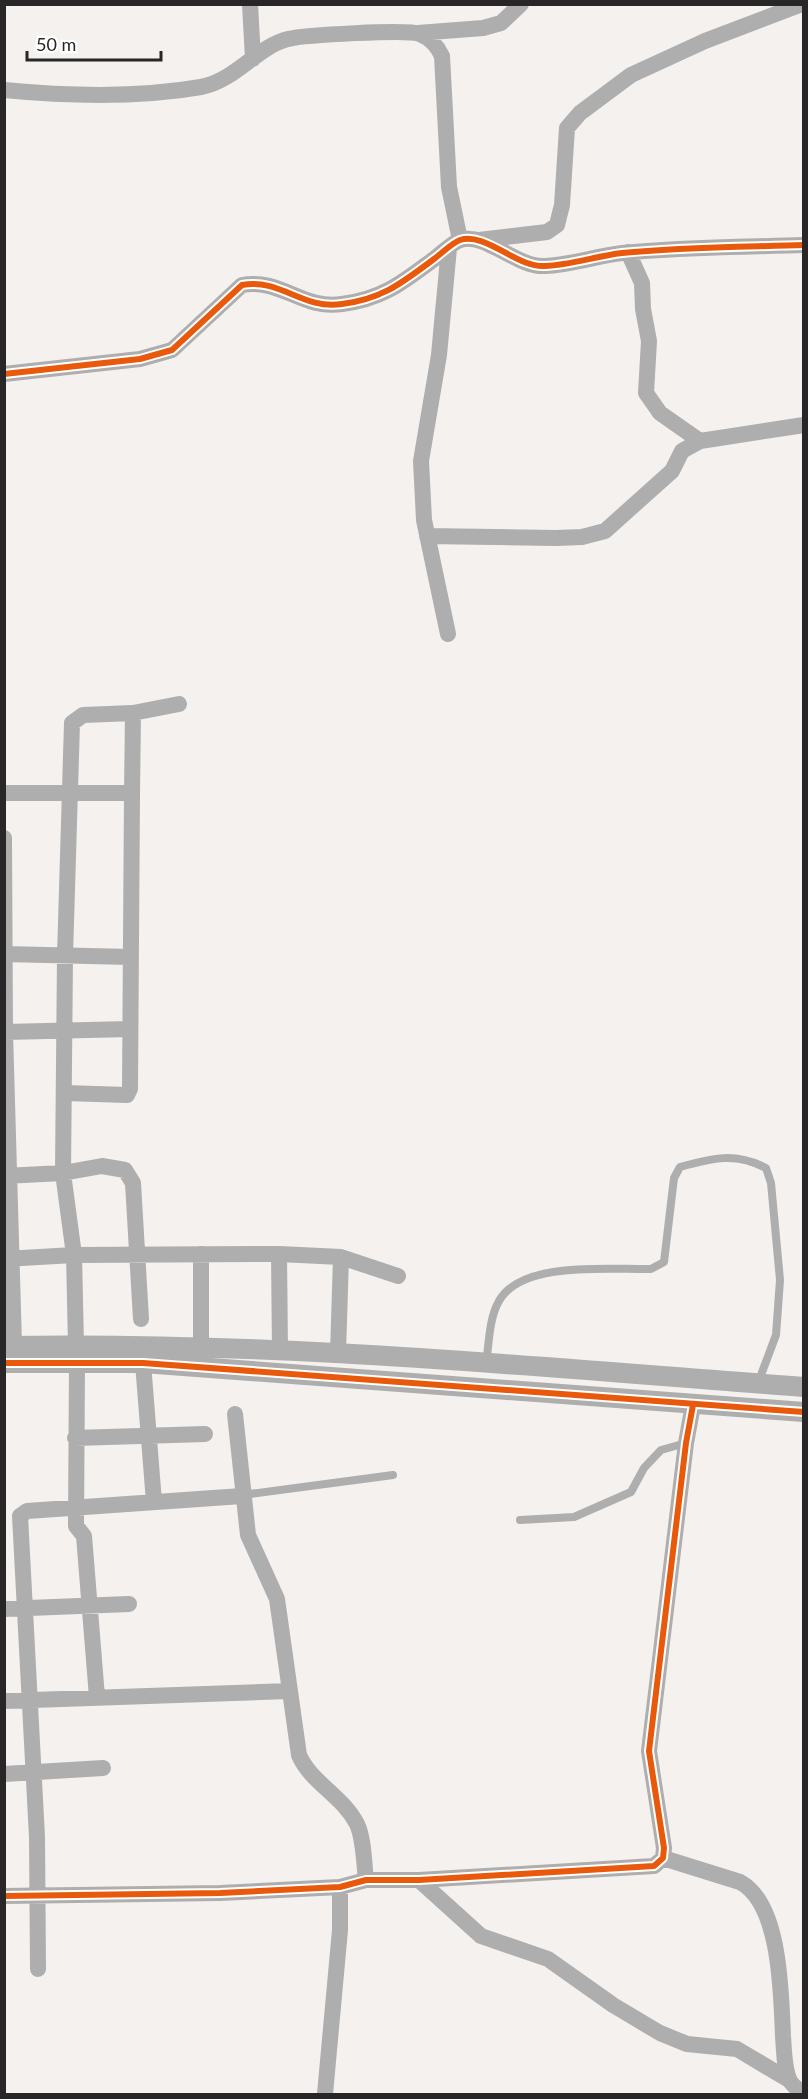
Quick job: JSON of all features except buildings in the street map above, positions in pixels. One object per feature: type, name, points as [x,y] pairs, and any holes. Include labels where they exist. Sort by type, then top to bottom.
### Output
[{"type":"street","points":[[250,4],[253,59]]},
{"type":"street","points":[[4,90],[55,95],[202,87],[231,75],[287,39],[386,32],[418,33],[492,25],[501,23],[521,4]]},
{"type":"street","points":[[4,374],[140,359],[172,350],[243,285],[258,282],[273,286],[310,303],[341,305],[375,297],[394,289],[455,244],[546,232],[557,225],[562,205],[567,128],[580,113],[631,75],[705,41],[802,4]]},
{"type":"street","points":[[418,33],[436,44],[442,56],[449,187],[455,244],[421,461],[427,536],[448,634]]},
{"type":"street","points":[[479,240],[514,259],[543,267],[628,252],[804,245]]},
{"type":"street","points":[[628,252],[642,284],[649,341],[646,393],[660,412],[700,441]]},
{"type":"street","points":[[427,536],[556,538],[582,537],[605,531],[672,471],[682,451],[700,441],[804,425]]},
{"type":"street","points":[[97,1697],[84,1536],[76,1526],[74,1255],[63,1173],[65,956],[72,723],[75,718],[83,715],[133,713],[179,704]]},
{"type":"street","points":[[65,1093],[127,1095],[130,1089],[133,713]]},
{"type":"street","points":[[4,793],[132,793]]},
{"type":"street","points":[[4,838],[8,1351],[76,1354],[201,1349],[338,1353],[804,1388]]},
{"type":"street","points":[[5,954],[131,957]]},
{"type":"street","points":[[5,1032],[130,1029]]},
{"type":"street","points":[[6,1176],[63,1173],[102,1167],[125,1170],[133,1183],[141,1319]]},
{"type":"street","points":[[201,1254],[201,1349]]},
{"type":"street","points":[[8,1259],[74,1255],[279,1254],[341,1257],[398,1276]]},
{"type":"street","points":[[279,1254],[280,1351]]},
{"type":"street","points":[[338,1353],[341,1257]]},
{"type":"street","points":[[76,1354],[143,1363],[693,1406],[804,1412]]},
{"type":"street","points":[[143,1363],[154,1502]]},
{"type":"street","points":[[4,1896],[220,1893],[340,1887],[366,1880],[419,1880],[654,1866],[663,1858],[664,1848],[649,1751],[686,1443],[693,1406]]},
{"type":"street","points":[[235,1414],[242,1496],[252,1548],[266,1571],[277,1599],[299,1755],[304,1768],[340,1800],[358,1825],[366,1880]]},
{"type":"street","points":[[75,1438],[206,1434]]},
{"type":"street","points":[[38,1969],[38,1894],[31,1701],[20,1516],[27,1511],[242,1496]]},
{"type":"street","points":[[4,1609],[129,1604]]},
{"type":"street","points":[[4,1701],[289,1691]]},
{"type":"street","points":[[4,1774],[103,1768]]},
{"type":"street","points":[[663,1858],[740,1882],[750,1888],[759,1900],[772,1930],[789,2080]]},
{"type":"street","points":[[419,1880],[481,1936],[548,1959],[613,2005],[660,2033],[687,2044],[737,2049],[789,2080],[803,2094]]},
{"type":"street","points":[[326,2094],[340,1930],[340,1887]]},
{"type":"lane","points":[[486,1364],[491,1327],[499,1301],[512,1286],[533,1276],[561,1270],[651,1269],[664,1262],[674,1178],[680,1167],[718,1157],[750,1160],[766,1168],[771,1183],[780,1280],[776,1335],[758,1384]]},
{"type":"lane","points":[[520,1520],[574,1517],[632,1492],[645,1468],[661,1450],[686,1443]]},
{"type":"lane","points":[[242,1496],[393,1475]]},
{"type":"cycle path","points":[[4,374],[140,359],[172,350],[242,285],[268,286],[315,303],[328,305],[356,302],[392,288],[460,240],[480,241],[524,262],[545,266],[612,254],[645,251],[804,245]]},
{"type":"cycle path","points":[[4,1363],[143,1363],[804,1412]]},
{"type":"cycle path","points":[[4,1896],[220,1893],[340,1887],[366,1880],[419,1880],[654,1866],[663,1858],[664,1848],[649,1751],[686,1443],[693,1405]]}]
